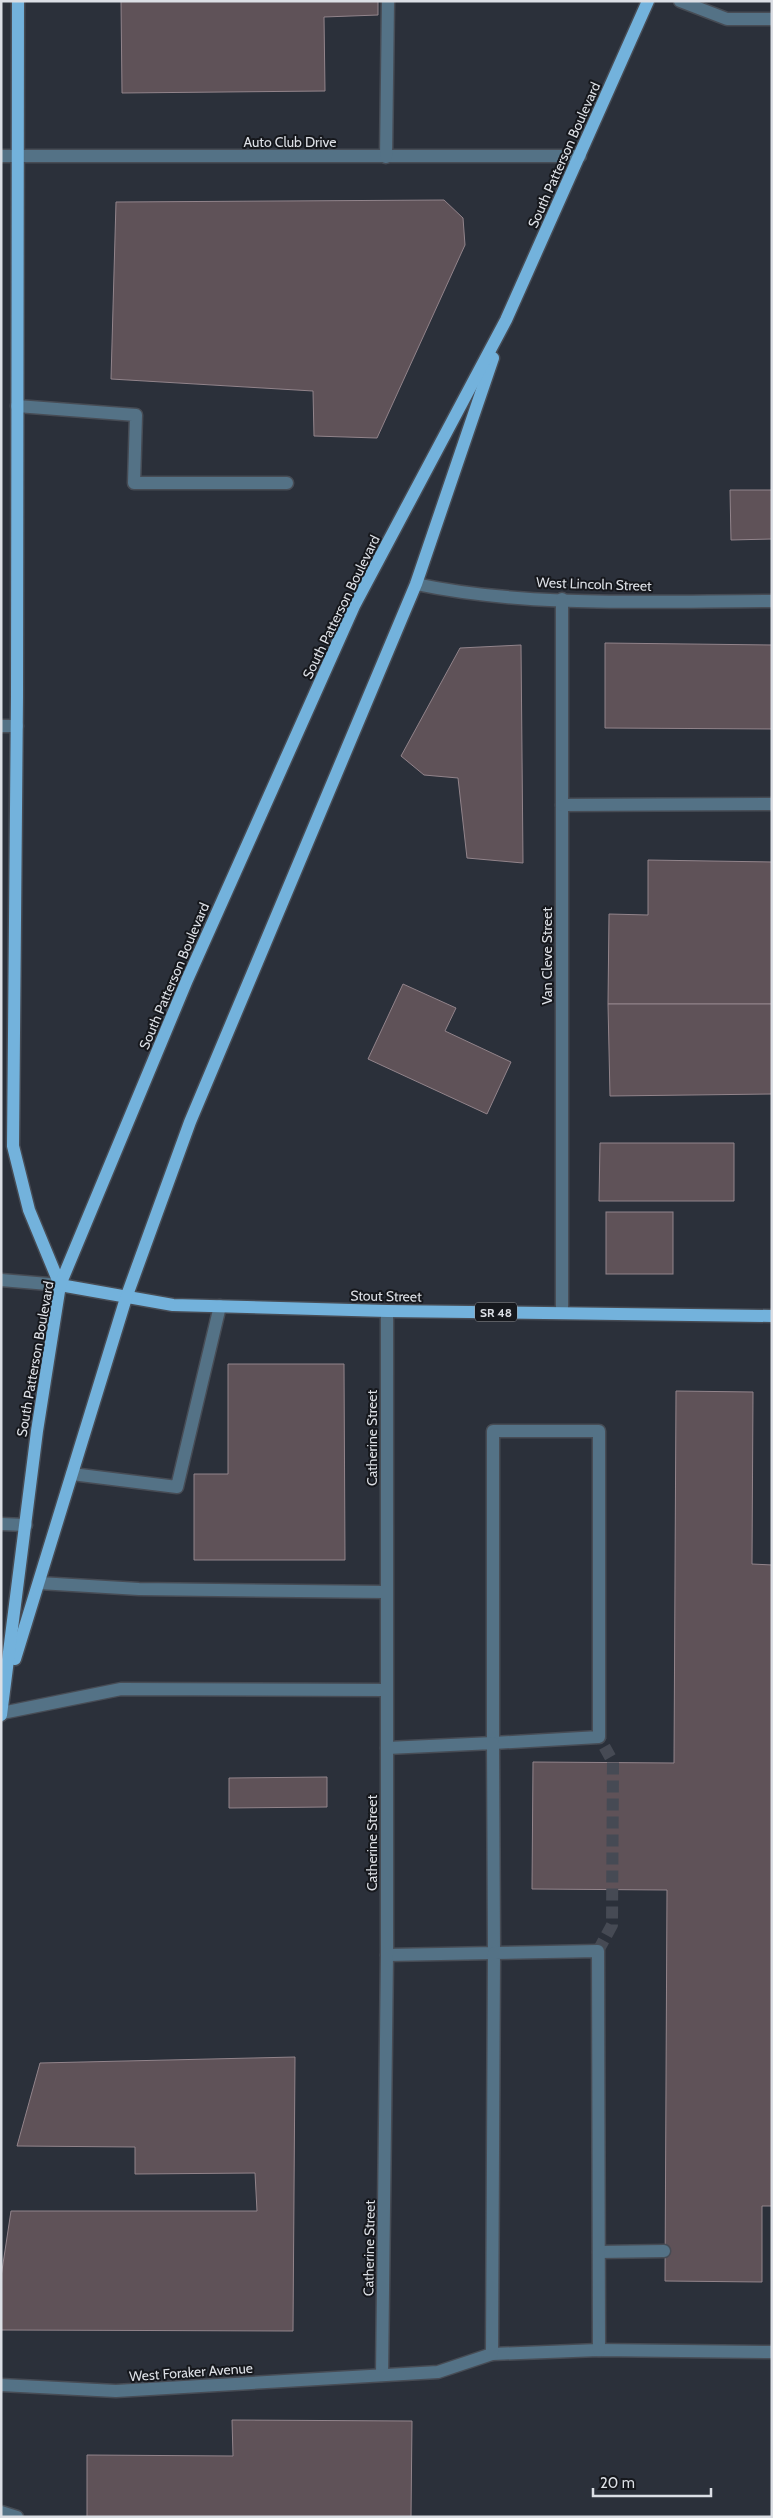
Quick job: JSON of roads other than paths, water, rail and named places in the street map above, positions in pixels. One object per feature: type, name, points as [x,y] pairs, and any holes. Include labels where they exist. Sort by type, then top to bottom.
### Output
[{"type":"main road","points":[[18,1],[17,726],[13,1146],[29,1210],[60,1286]]},
{"type":"main road","name":"South Patterson Boulevard","points":[[1,1714],[6,1689],[37,1431],[60,1286],[187,980],[354,606],[506,320],[648,1]]},
{"type":"main road","name":"South Patterson Boulevard","points":[[6,1689],[126,1298],[190,1122],[416,584],[506,320]]},
{"type":"main road","name":"Stout Street","points":[[60,1286],[173,1305],[387,1311],[772,1316]]},
{"type":"street","points":[[386,157],[388,1]]},
{"type":"street","points":[[680,1],[727,19],[772,19]]},
{"type":"street","name":"Auto Club Drive","points":[[1,156],[580,156]]},
{"type":"street","points":[[17,406],[136,415],[134,482],[287,483]]},
{"type":"street","name":"West Lincoln Street","points":[[416,584],[462,594],[562,599],[772,601]]},
{"type":"street","name":"Van Cleve Street","points":[[562,599],[562,1313]]},
{"type":"street","points":[[1,726],[17,726]]},
{"type":"street","points":[[562,805],[772,804]]},
{"type":"street","name":"Stout Street","points":[[1,1280],[60,1286]]},
{"type":"street","points":[[72,1474],[177,1488],[220,1306]]},
{"type":"street","name":"Catherine Street","points":[[382,2375],[387,1955],[387,1311]]},
{"type":"street","points":[[386,1748],[493,1743],[599,1738],[599,1431],[493,1431],[493,1743],[494,1953],[492,2354]]},
{"type":"street","points":[[1,1524],[26,1525]]},
{"type":"street","points":[[39,1583],[139,1589],[386,1592]]},
{"type":"street","points":[[1,1714],[121,1689],[386,1690]]},
{"type":"street","points":[[387,1955],[598,1951],[599,2350]]},
{"type":"street","points":[[598,2252],[664,2251]]},
{"type":"street","name":"West Foraker Avenue","points":[[1,2384],[116,2392],[438,2372],[492,2354],[599,2350],[771,2352]]},
{"type":"street","points":[[1,2512],[17,2517]]},
{"type":"tunnel","points":[[598,1951],[612,1925],[613,1762],[599,1737]]}]
